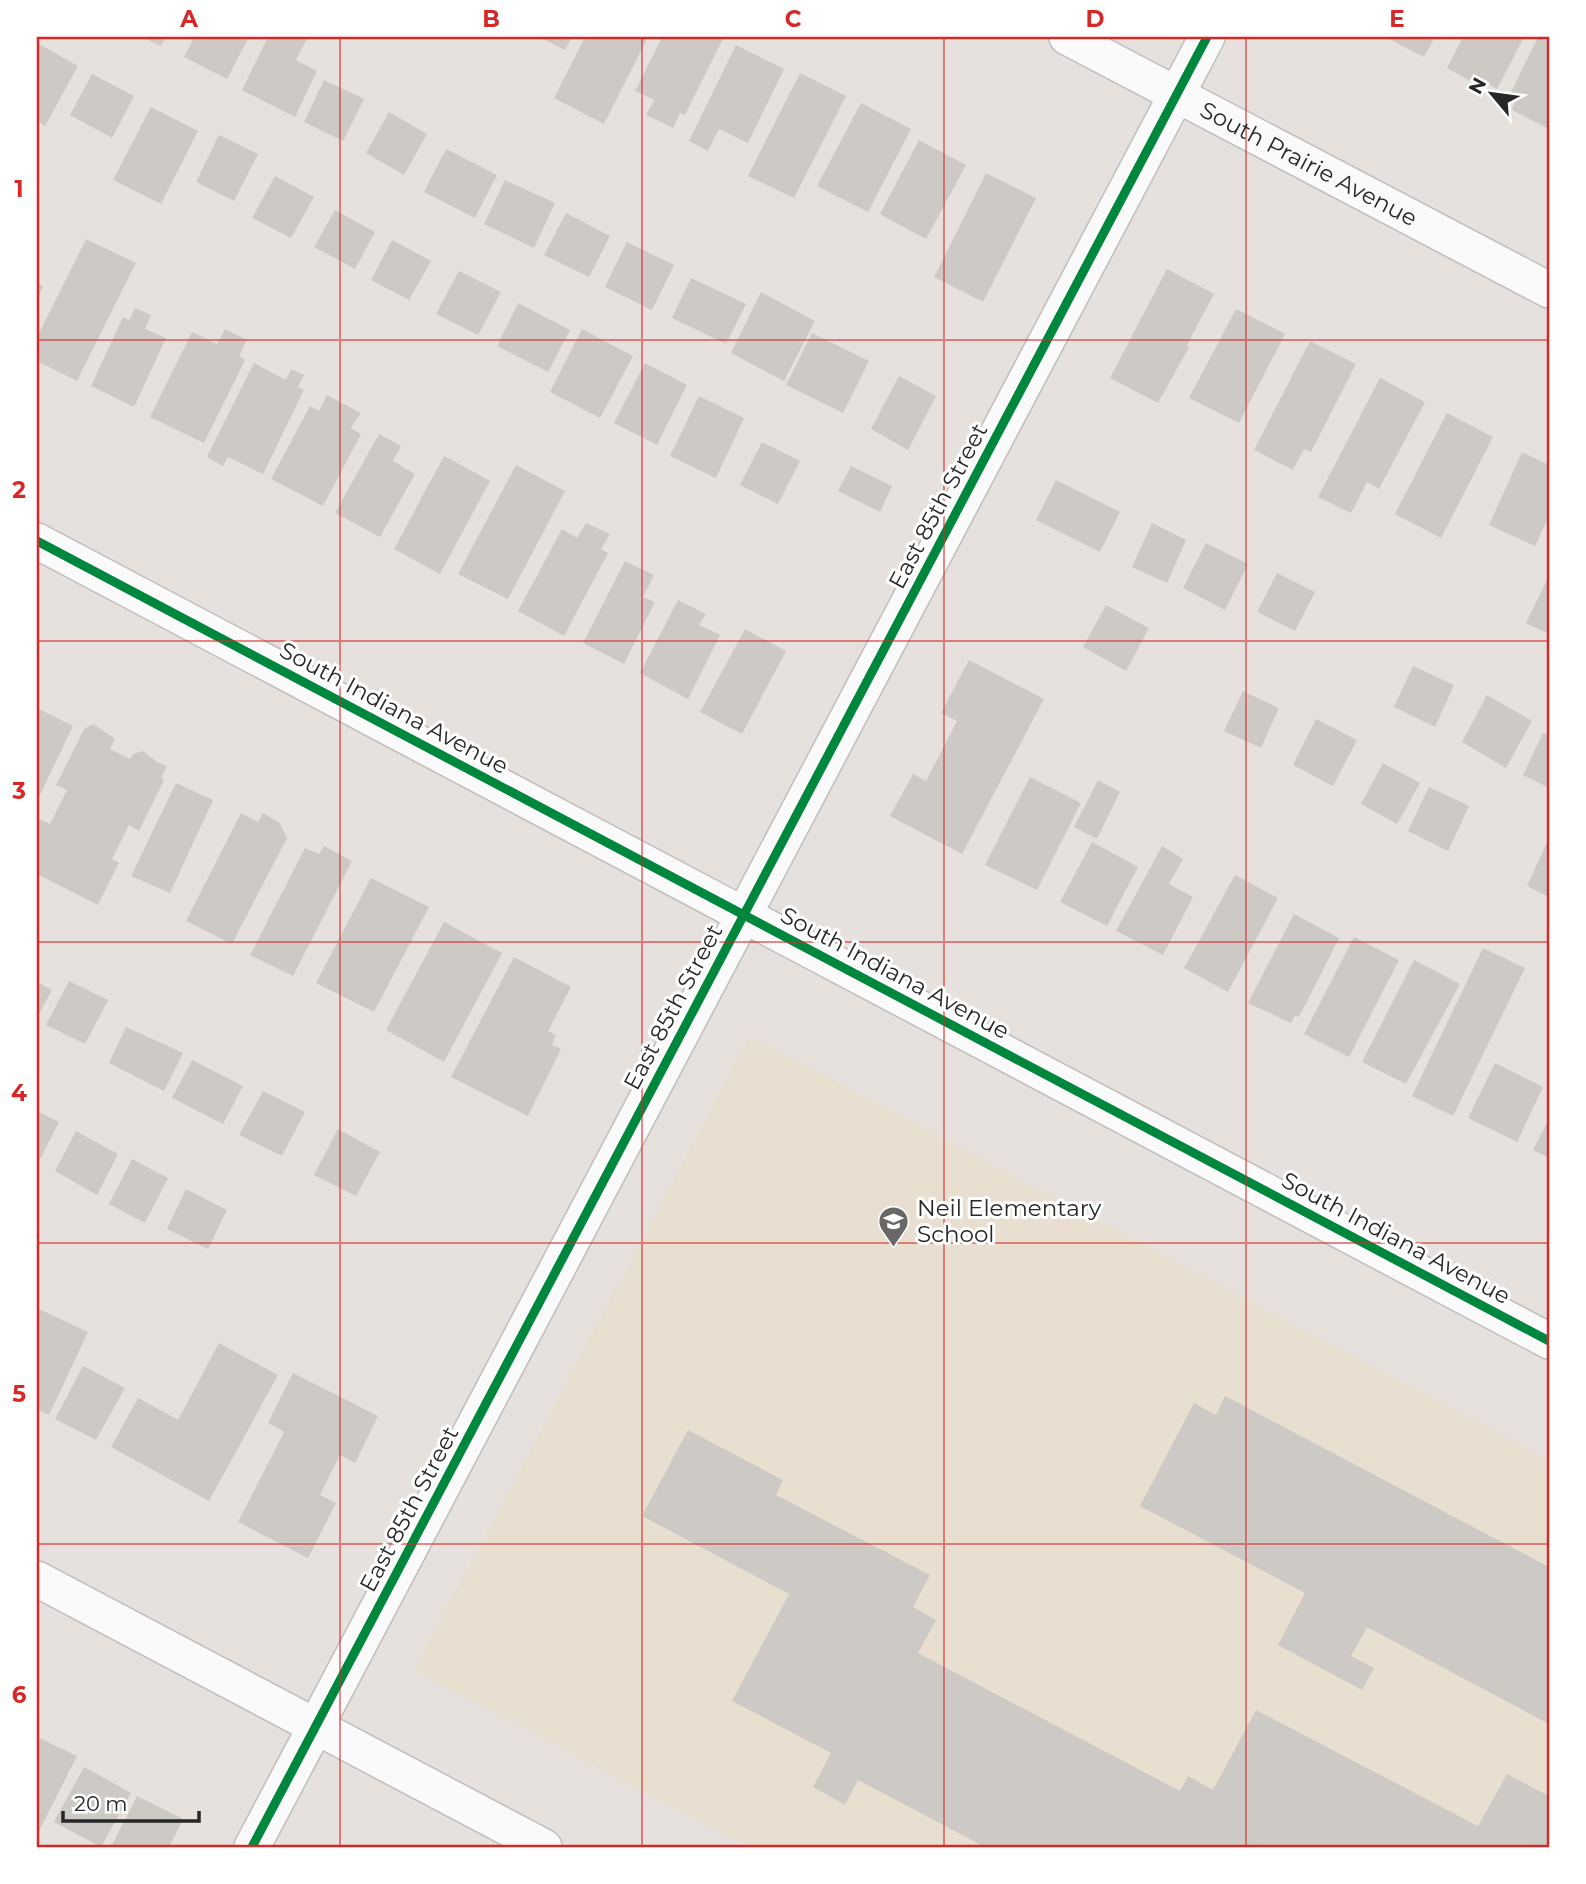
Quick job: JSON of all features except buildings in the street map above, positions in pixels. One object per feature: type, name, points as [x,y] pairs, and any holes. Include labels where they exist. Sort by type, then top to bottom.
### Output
[{"type":"street","name":"South Prairie Avenue","points":[[1067,37],[1549,290]]},
{"type":"street","name":"East 85th Street","points":[[252,1847],[1207,37]]},
{"type":"street","name":"South Indiana Avenue","points":[[37,541],[1549,1341]]},
{"type":"street","points":[[37,1579],[544,1847]]},
{"type":"shaded area","name":"Neil Elementary School","points":[[750,1036],[1549,1460],[1549,1847],[748,1847],[414,1670]]},
{"type":"cycle path","points":[[252,1847],[1207,37]]},
{"type":"cycle path","points":[[37,541],[1549,1341]]},
{"type":"place","name":"Neil Elementary School","points":[[894,1248]]}]
